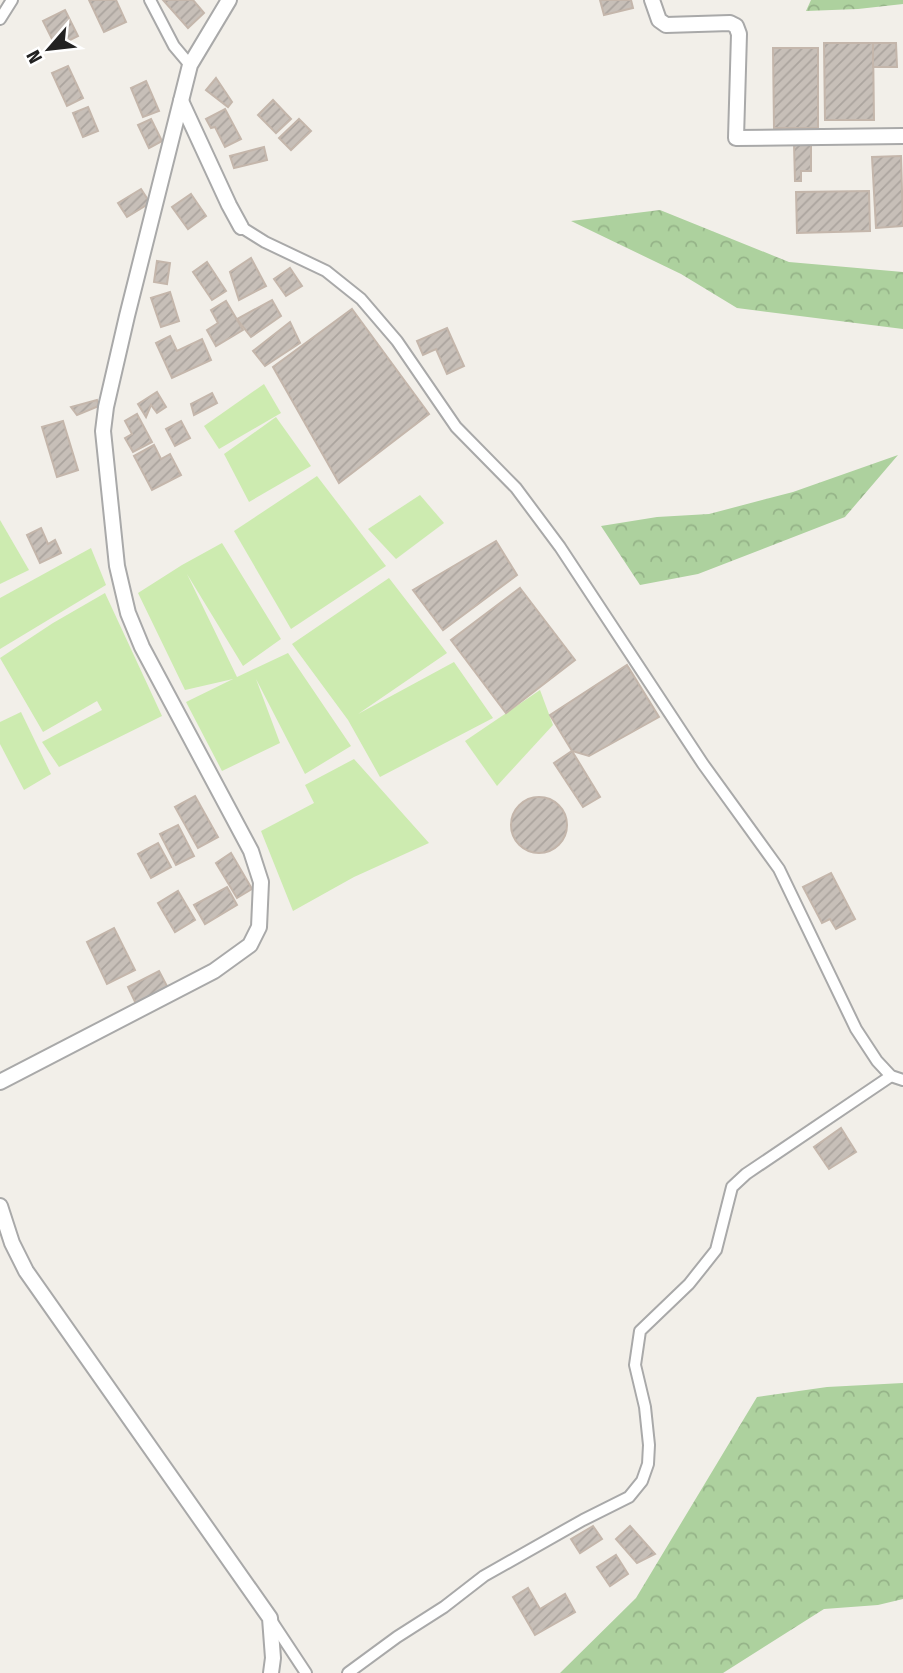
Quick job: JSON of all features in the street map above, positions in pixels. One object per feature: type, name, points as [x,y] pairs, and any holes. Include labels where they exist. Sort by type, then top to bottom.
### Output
[{"type":"street","points":[[0,19],[12,0]]},
{"type":"street","points":[[150,0],[174,46],[190,65]]},
{"type":"street","points":[[0,1082],[214,971],[250,945],[259,927],[261,882],[251,851],[142,647],[128,613],[117,566],[103,431],[127,316],[190,65],[229,0]]},
{"type":"street","points":[[652,0],[659,20],[666,25],[730,23],[736,26],[739,34],[736,138],[903,136]]},
{"type":"street","points":[[181,101],[241,227],[265,242],[326,271],[361,299],[397,341],[456,427],[516,488],[561,547],[703,764],[779,869],[856,1029],[877,1061],[891,1076],[903,1080]]},
{"type":"street","points":[[348,1673],[484,1576],[629,1497],[642,1481],[648,1464],[645,1407],[635,1365],[640,1331],[688,1284],[716,1250],[733,1187],[746,1174],[891,1076]]},
{"type":"street","points":[[0,1206],[12,1242],[26,1271],[306,1673]]},
{"type":"street","points":[[270,1618],[274,1658],[271,1673]]},
{"type":"green space","points":[[811,0],[903,0],[903,4],[806,11]]},
{"type":"green space","points":[[660,210],[789,262],[903,272],[903,329],[737,308],[681,274],[571,221]]},
{"type":"green space","points":[[264,384],[281,413],[219,449],[204,426]]},
{"type":"green space","points":[[276,417],[311,466],[249,502],[224,454]]},
{"type":"green space","points":[[898,455],[845,517],[698,574],[640,585],[601,526],[657,517],[709,514],[793,492]]},
{"type":"green space","points":[[317,476],[386,566],[291,629],[234,531]]},
{"type":"green space","points":[[420,495],[444,523],[396,559],[368,529]]},
{"type":"green space","points":[[0,520],[29,570],[0,584]]},
{"type":"green space","points":[[222,543],[281,639],[243,666],[187,574],[237,677],[288,653],[351,746],[305,774],[256,679],[280,743],[222,771],[186,702],[233,679],[185,690],[138,593]]},
{"type":"green space","points":[[91,548],[106,585],[0,649],[0,598]]},
{"type":"green space","points":[[389,578],[447,653],[358,714],[454,662],[493,718],[380,777],[348,720],[292,644]]},
{"type":"green space","points":[[105,593],[162,716],[59,767],[42,742],[102,710],[97,701],[43,732],[0,658]]},
{"type":"green space","points":[[540,690],[553,725],[497,786],[465,741]]},
{"type":"green space","points":[[21,712],[51,774],[24,790],[0,744],[0,722]]},
{"type":"green space","points":[[354,759],[429,843],[354,877],[293,911],[261,831],[314,803],[305,785]]},
{"type":"green space","points":[[903,1383],[903,1599],[878,1605],[824,1609],[723,1673],[560,1673],[636,1598],[757,1397],[827,1387]]},
{"type":"building","points":[[89,0],[116,0],[126,22],[104,32]]},
{"type":"building","points":[[163,0],[193,0],[204,13],[188,28]]},
{"type":"building","points":[[600,0],[631,0],[633,8],[604,15]]},
{"type":"building","points":[[65,10],[78,36],[56,47],[43,21]]},
{"type":"building","points":[[824,43],[873,43],[874,120],[825,120]]},
{"type":"building","points":[[873,43],[896,43],[897,67],[873,67]]},
{"type":"building","points":[[773,48],[818,48],[818,128],[774,128]]},
{"type":"building","points":[[68,66],[83,98],[67,106],[52,73]]},
{"type":"building","points":[[216,78],[232,102],[228,107],[206,90]]},
{"type":"building","points":[[146,81],[159,111],[143,117],[131,88]]},
{"type":"building","points":[[273,100],[291,119],[276,133],[258,115]]},
{"type":"building","points":[[88,107],[98,131],[83,137],[73,113]]},
{"type":"building","points":[[225,109],[241,139],[225,147],[215,127],[211,128],[206,119]]},
{"type":"building","points":[[151,119],[162,141],[149,148],[138,125]]},
{"type":"building","points":[[299,119],[311,131],[291,150],[279,138]]},
{"type":"building","points":[[811,143],[811,171],[801,171],[801,181],[795,181],[794,144]]},
{"type":"building","points":[[264,147],[267,160],[234,168],[230,156]]},
{"type":"building","points":[[901,156],[903,226],[876,228],[872,157]]},
{"type":"building","points":[[141,189],[150,203],[127,217],[118,203]]},
{"type":"building","points":[[869,191],[870,231],[797,233],[796,192]]},
{"type":"building","points":[[191,194],[206,216],[188,229],[172,207]]},
{"type":"building","points":[[251,258],[266,286],[239,300],[230,272]]},
{"type":"building","points":[[157,261],[170,263],[167,284],[154,282]]},
{"type":"building","points":[[207,262],[226,291],[212,300],[193,272]]},
{"type":"building","points":[[290,268],[302,286],[286,296],[274,279]]},
{"type":"building","points":[[170,292],[179,321],[161,327],[151,298]]},
{"type":"building","points":[[272,300],[281,316],[251,337],[237,319]]},
{"type":"building","points":[[226,301],[243,330],[216,346],[207,330],[218,323],[211,310]]},
{"type":"building","points":[[352,309],[429,414],[339,483],[273,367]]},
{"type":"building","points":[[290,322],[300,343],[265,366],[253,351]]},
{"type":"building","points":[[447,328],[464,366],[447,374],[436,349],[423,355],[417,341]]},
{"type":"building","points":[[170,336],[177,351],[202,339],[211,360],[172,378],[156,343]]},
{"type":"building","points":[[157,392],[166,407],[157,413],[151,405],[146,417],[138,404]]},
{"type":"building","points":[[212,393],[217,403],[194,415],[191,404]]},
{"type":"building","points":[[97,400],[99,406],[77,415],[71,407]]},
{"type":"building","points":[[137,414],[152,442],[133,452],[125,438],[132,434],[125,421]]},
{"type":"building","points":[[63,421],[78,470],[57,477],[42,427]]},
{"type":"building","points":[[181,421],[190,438],[175,446],[166,429]]},
{"type":"building","points":[[154,445],[161,459],[170,454],[181,475],[152,490],[134,456]]},
{"type":"building","points":[[41,528],[48,544],[55,540],[61,553],[40,563],[27,535]]},
{"type":"building","points":[[496,541],[517,575],[443,630],[413,590]]},
{"type":"building","points":[[520,588],[575,660],[506,713],[451,640]]},
{"type":"building","points":[[627,665],[659,717],[589,756],[572,751],[550,715]]},
{"type":"building","points":[[572,751],[600,797],[583,807],[554,763]]},
{"type":"building","points":[[195,796],[218,837],[198,848],[175,807]]},
{"type":"building","points":[[539,797],[550,799],[559,805],[565,814],[565,836],[559,845],[550,851],[539,853],[528,851],[519,845],[513,836],[511,825],[513,814],[519,805],[528,799]]},
{"type":"building","points":[[178,825],[194,856],[176,865],[160,834]]},
{"type":"building","points":[[158,843],[171,867],[151,878],[138,854]]},
{"type":"building","points":[[231,853],[252,889],[237,898],[216,863]]},
{"type":"building","points":[[831,873],[855,919],[836,929],[830,919],[822,923],[803,887]]},
{"type":"building","points":[[227,887],[237,905],[205,924],[194,905]]},
{"type":"building","points":[[178,891],[195,920],[175,932],[158,903]]},
{"type":"building","points":[[114,928],[135,970],[107,984],[87,942]]},
{"type":"building","points":[[159,971],[168,988],[136,1004],[128,987]]},
{"type":"building","points":[[841,1128],[856,1152],[829,1169],[814,1147]]},
{"type":"building","points":[[593,1526],[602,1539],[580,1553],[571,1539]]},
{"type":"building","points":[[630,1526],[655,1554],[637,1563],[616,1539]]},
{"type":"building","points":[[616,1555],[628,1574],[610,1586],[597,1567]]},
{"type":"building","points":[[528,1588],[540,1609],[565,1594],[575,1612],[535,1635],[513,1597]]}]
